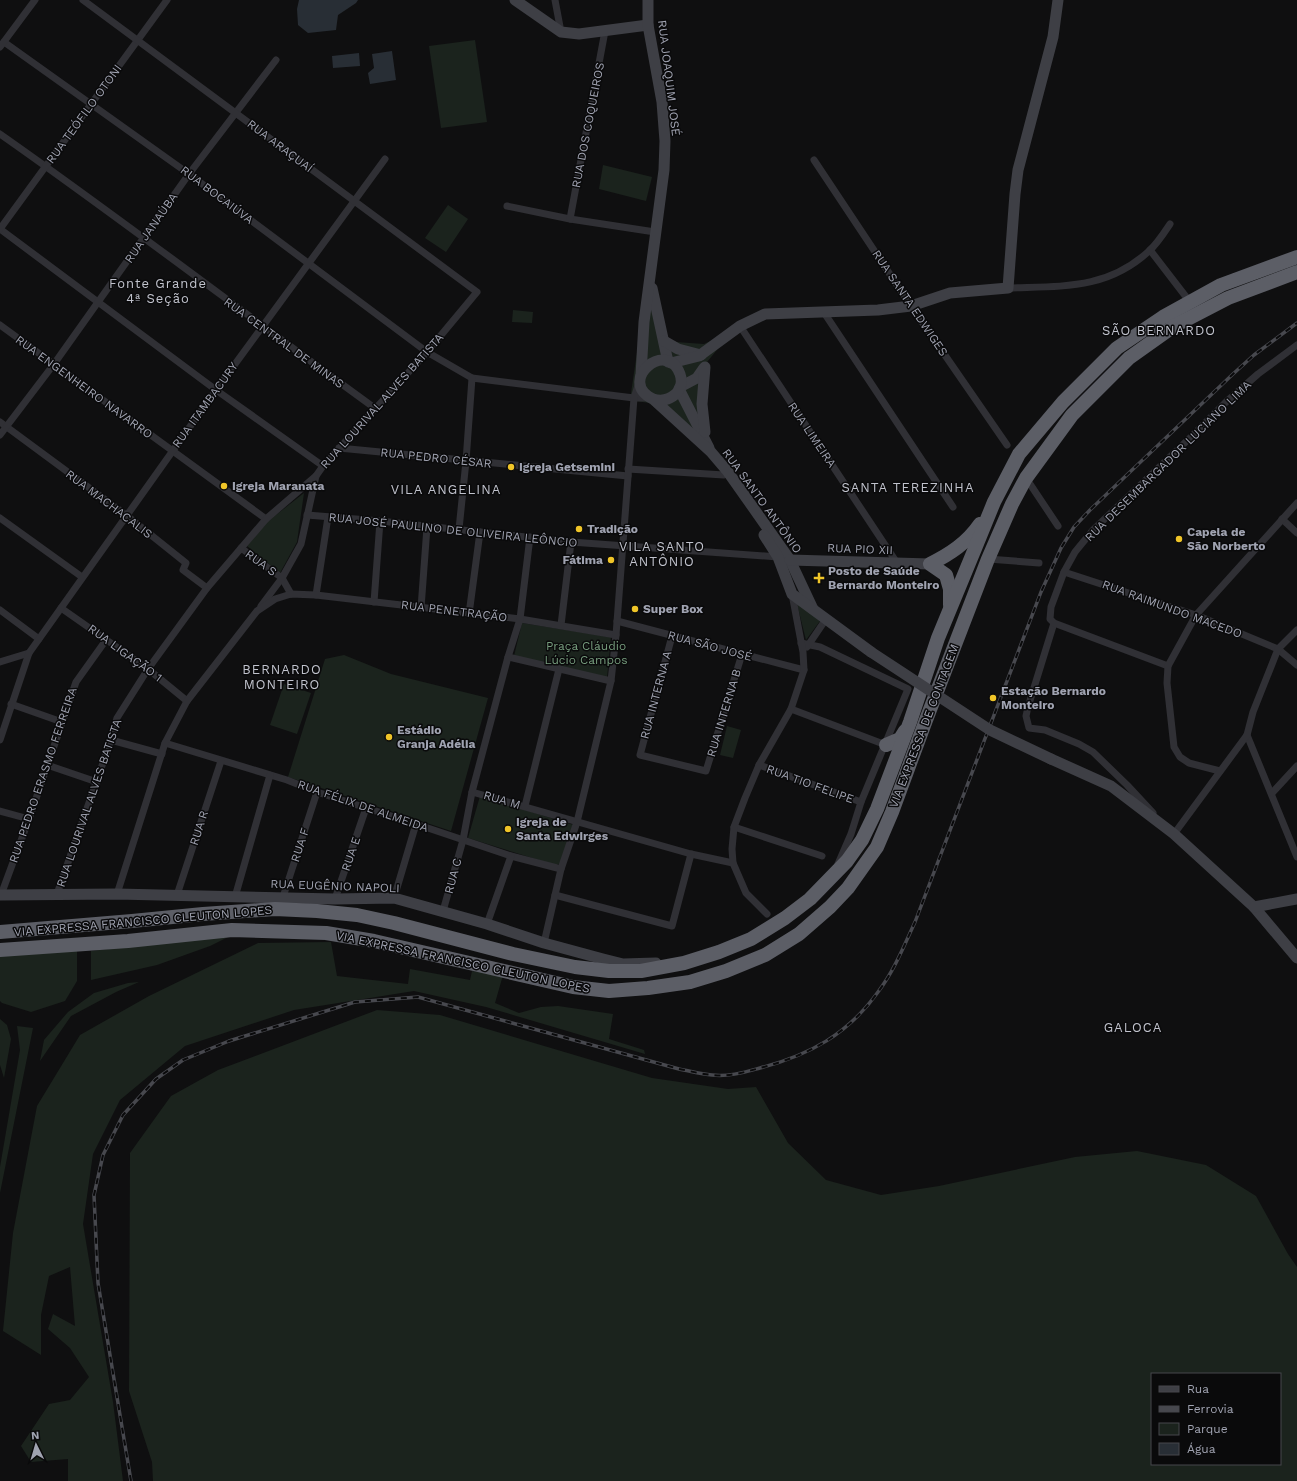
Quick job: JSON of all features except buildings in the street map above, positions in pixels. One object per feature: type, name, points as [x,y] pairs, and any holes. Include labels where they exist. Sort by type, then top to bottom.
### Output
[{"type":"highway","points":[[948,618],[950,589],[946,575],[930,564],[949,554],[966,542],[994,502],[1019,454],[1063,402],[1117,348],[1162,317],[1221,285],[1297,257]]},
{"type":"highway","points":[[988,559],[1012,504],[1026,478],[1072,415],[1129,358],[1174,326],[1228,298],[1297,272]]},
{"type":"highway","name":"VIA EXPRESSA DE CONTAGEM","points":[[830,879],[847,861],[862,840],[877,809],[910,722],[938,638],[948,618],[994,502]]},
{"type":"highway","name":"VIA EXPRESSA DE CONTAGEM","points":[[848,888],[877,847],[892,812],[988,559]]},
{"type":"highway","points":[[886,745],[900,739],[910,722]]},
{"type":"highway","name":"VIA EXPRESSA FRANCISCO CLEUTON LOPES","points":[[0,932],[275,909],[317,911],[356,915],[394,923],[513,954],[575,967],[609,971],[641,971],[684,963],[751,939],[785,918],[810,899],[830,879]]},
{"type":"highway","name":"VIA EXPRESSA FRANCISCO CLEUTON LOPES","points":[[0,950],[128,941],[232,930],[326,933],[374,941],[573,987],[609,991],[648,988],[697,980],[726,971],[765,955],[799,934],[830,907],[848,888]]},
{"type":"street","points":[[2,44],[35,0]]},
{"type":"street","name":"RUA ARAÇUAÍ","points":[[83,0],[477,292]]},
{"type":"street","name":"RUA TEÓFILO OTONI","points":[[0,229],[167,0]]},
{"type":"street","points":[[515,0],[561,32],[579,34],[648,25]]},
{"type":"street","points":[[555,0],[561,32]]},
{"type":"street","name":"RUA JOAQUIM JOSÉ","points":[[641,376],[644,322],[664,170],[665,141],[662,102],[648,25],[648,0]]},
{"type":"street","points":[[1008,288],[1014,194],[1018,170],[1053,37],[1058,0]]},
{"type":"street","name":"RUA DOS COQUEIROS","points":[[570,219],[605,31]]},
{"type":"street","name":"RUA BOCAIÚVA","points":[[2,44],[92,103],[427,352],[472,378]]},
{"type":"street","name":"RUA JANAÚBA","points":[[0,435],[3,424],[54,364],[189,174],[276,60]]},
{"type":"street","name":"RUA CENTRAL DE MINAS","points":[[0,134],[46,166],[262,327],[376,409]]},
{"type":"street","name":"RUA ITAMBACURY","points":[[0,740],[11,704],[30,653],[39,639],[172,451],[385,159]]},
{"type":"street","name":"RUA SANTA EDWIGES","points":[[814,160],[911,306],[1007,445]]},
{"type":"street","points":[[507,206],[570,219],[655,232]]},
{"type":"street","points":[[544,943],[561,868],[577,822],[611,681],[616,635],[634,398],[644,369],[652,362],[658,360],[670,362],[702,355],[740,326],[765,314],[878,310],[911,306],[950,293],[1008,288],[1070,286],[1101,280],[1127,269],[1150,250],[1170,224]]},
{"type":"street","points":[[0,229],[216,390],[323,466]]},
{"type":"street","points":[[1150,250],[1190,302]]},
{"type":"street","name":"RUA JOAQUIM JOSÉ","points":[[650,279],[670,362]]},
{"type":"street","name":"RUA LOURIVAL ALVES BATISTA","points":[[57,894],[97,782],[117,718],[148,669],[207,588],[240,548],[266,519],[316,476],[339,448],[427,352],[477,292]]},
{"type":"street","points":[[823,311],[953,507]]},
{"type":"street","name":"RUA ENGENHEIRO NAVARRO","points":[[0,325],[266,519]]},
{"type":"street","name":"RUA LIMEIRA","points":[[740,326],[897,563]]},
{"type":"street","points":[[664,341],[678,349],[702,355]]},
{"type":"street","points":[[679,388],[702,374],[717,345]]},
{"type":"street","name":"RUA DESEMBARGADOR LUCIANO LIMA","points":[[1170,831],[1127,785],[1093,752],[1079,744],[1045,730],[1029,728],[1026,716],[1028,707],[1054,623],[1050,619],[1051,607],[1064,572],[1075,552],[1093,530],[1226,402],[1258,374],[1297,345]]},
{"type":"street","points":[[459,530],[472,378],[634,398],[652,398],[662,400],[673,396],[679,388],[681,380],[680,373],[670,362]]},
{"type":"street","points":[[705,367],[702,404],[706,439]]},
{"type":"street","points":[[641,376],[642,389],[652,398]]},
{"type":"street","name":"RUA SANTO ANTÔNIO","points":[[679,388],[706,439],[711,452]]},
{"type":"street","name":"RUA SANTO ANTÔNIO","points":[[652,398],[711,452],[790,560],[813,609]]},
{"type":"street","name":"RUA MACHACALIS","points":[[3,424],[186,563],[183,570],[207,588]]},
{"type":"street","name":"RUA PEDRO CÉSAR","points":[[339,448],[466,461],[628,472],[726,473]]},
{"type":"street","name":"RUA SANTO ANTÔNIO","points":[[726,473],[778,557],[792,594],[871,652],[990,730],[1111,786],[1170,831],[1254,907],[1297,958]]},
{"type":"street","points":[[117,894],[165,743],[187,701],[282,578],[301,544],[316,476]]},
{"type":"street","points":[[1026,478],[1058,526]]},
{"type":"street","points":[[1220,771],[1190,763],[1180,757],[1174,747],[1167,683],[1168,666],[1196,615],[1297,503]]},
{"type":"street","name":"RUA JOSÉ PAULINO DE OLIVEIRA LEÔNCIO","points":[[307,515],[380,521],[571,542],[623,545]]},
{"type":"street","points":[[316,595],[328,517]]},
{"type":"street","points":[[0,518],[82,577]]},
{"type":"street","points":[[1282,520],[1297,533]]},
{"type":"street","points":[[374,602],[380,521]]},
{"type":"street","points":[[421,608],[427,526]]},
{"type":"street","points":[[469,614],[480,532]]},
{"type":"street","name":"RUA C","points":[[443,911],[463,840],[472,792],[508,657],[520,619],[530,537]]},
{"type":"street","points":[[561,626],[571,542]]},
{"type":"street","points":[[623,545],[778,557]]},
{"type":"street","name":"RUA S","points":[[240,548],[282,578]]},
{"type":"street","points":[[988,559],[1039,563]]},
{"type":"street","name":"RUA PIO XII","points":[[790,560],[930,564]]},
{"type":"street","name":"RUA RAIMUNDO MACEDO","points":[[1064,572],[1196,615],[1278,649],[1297,665]]},
{"type":"street","points":[[257,611],[275,599],[291,594],[282,578]]},
{"type":"street","name":"RUA PENETRAÇÃO","points":[[291,594],[316,595],[520,619],[616,635]]},
{"type":"street","points":[[767,914],[746,893],[733,863],[732,850],[734,827],[745,798],[759,765],[791,709],[804,670],[803,652],[792,594]]},
{"type":"street","name":"RUA LIGAÇÃO 1","points":[[61,608],[148,669],[187,701]]},
{"type":"street","points":[[0,610],[39,639]]},
{"type":"street","points":[[803,652],[826,619]]},
{"type":"street","name":"RUA SÃO JOSÉ","points":[[617,621],[804,670]]},
{"type":"street","points":[[1054,623],[1168,666]]},
{"type":"street","points":[[1170,831],[1220,771],[1247,735],[1253,712],[1278,649],[1297,630]]},
{"type":"street","name":"RUA INTERNA A","points":[[672,636],[640,755],[706,771]]},
{"type":"street","name":"RUA PEDRO ERASMO FERREIRA","points":[[1,895],[76,682],[106,640]]},
{"type":"street","points":[[801,643],[820,647],[908,689],[861,802],[851,834],[830,879]]},
{"type":"street","points":[[0,662],[30,653]]},
{"type":"street","name":"RUA INTERNA B","points":[[706,771],[742,654]]},
{"type":"street","points":[[508,657],[611,681]]},
{"type":"street","points":[[525,806],[560,669]]},
{"type":"street","points":[[11,704],[62,722]]},
{"type":"street","points":[[791,709],[886,745]]},
{"type":"street","points":[[1247,735],[1297,856]]},
{"type":"street","points":[[111,740],[162,754]]},
{"type":"street","name":"RUA FÉLIX DE ALMEIDA","points":[[165,743],[287,780],[317,792],[511,856],[561,868]]},
{"type":"street","name":"RUA R","points":[[177,895],[221,761]]},
{"type":"street","points":[[47,765],[97,782]]},
{"type":"street","name":"RUA TIO FELIPE","points":[[759,765],[861,802]]},
{"type":"street","points":[[1272,793],[1297,766]]},
{"type":"street","points":[[235,897],[270,775]]},
{"type":"street","name":"RUA F","points":[[283,897],[317,792]]},
{"type":"street","name":"RUA M","points":[[472,792],[691,854],[733,863]]},
{"type":"street","name":"RUA E","points":[[336,899],[366,808]]},
{"type":"street","points":[[0,811],[29,819]]},
{"type":"street","points":[[394,898],[416,824]]},
{"type":"street","points":[[734,827],[822,856]]},
{"type":"street","points":[[555,895],[672,926],[691,854]]},
{"type":"street","points":[[487,924],[511,856]]},
{"type":"street","name":"RUA EUGÊNIO NAPOLI","points":[[1,895],[117,894],[336,899],[394,898],[487,924],[544,943],[623,964],[684,963]]},
{"type":"street","points":[[1254,907],[1297,899]]},
{"type":"green space","points":[[475,40],[487,122],[441,128],[429,46]]},
{"type":"green space","points":[[603,165],[652,177],[646,201],[599,189]]},
{"type":"green space","points":[[448,205],[468,219],[446,252],[425,238]]},
{"type":"green space","points":[[648,277],[668,338],[676,342],[704,344],[733,330],[703,367],[709,452],[649,403],[630,400]]},
{"type":"green space","points":[[513,310],[533,312],[532,323],[512,322]]},
{"type":"green space","points":[[304,493],[297,542],[280,573],[247,546],[267,522]]},
{"type":"green space","points":[[796,600],[820,621],[806,640]]},
{"type":"green space","name":"Praça Cláudio Lúcio Campos","points":[[522,623],[611,637],[607,678],[514,656]]},
{"type":"green space","name":"Estádio Granja Adélia","points":[[344,655],[391,674],[488,698],[451,831],[288,777],[325,659]]},
{"type":"green space","points":[[284,684],[311,693],[297,734],[270,725]]},
{"type":"green space","points":[[727,726],[741,730],[733,758],[720,755]]},
{"type":"green space","points":[[480,796],[577,826],[566,862],[555,865],[468,838]]},
{"type":"green space","points":[[232,935],[210,946],[157,965],[91,980],[91,951]]},
{"type":"green space","points":[[331,942],[337,976],[408,984],[410,969],[470,980],[472,971],[503,975],[495,1003],[519,1013],[541,1007],[558,1006],[613,1014],[609,1039],[644,1050],[645,1054],[486,1007],[414,991],[294,1010],[185,1046],[120,1100],[93,1154],[83,1224],[113,1402],[123,1481],[68,1481],[68,1459],[31,1462],[21,1446],[49,1404],[70,1400],[89,1377],[70,1348],[48,1329],[53,1314],[75,1326],[70,1267],[49,1276],[41,1315],[41,1355],[3,1331],[13,1233],[37,1106],[80,1035],[149,996],[258,943]]},
{"type":"green space","points":[[77,951],[77,981],[65,1001],[31,1012],[2,1003],[0,1001],[0,955]]},
{"type":"green space","points":[[139,982],[116,992],[71,1016],[40,1061],[44,1040],[68,1012],[94,993],[128,983]]},
{"type":"green space","points":[[377,1010],[440,1015],[652,1078],[728,1089],[756,1087],[788,1143],[826,1180],[881,1195],[939,1186],[1075,1157],[1137,1151],[1206,1165],[1256,1196],[1288,1254],[1297,1267],[1297,1481],[153,1481],[152,1462],[129,1391],[130,1153],[171,1096],[218,1070]]},
{"type":"green space","points":[[0,1019],[7,1025],[11,1039],[4,1078],[0,1065]]},
{"type":"green space","points":[[17,1026],[33,1028],[0,1193],[0,1167],[20,1050]]},
{"type":"water","points":[[299,0],[358,0],[338,15],[336,30],[308,33],[298,25],[297,9]]},
{"type":"water","points":[[392,51],[396,80],[370,84],[368,73],[374,68],[372,54]]},
{"type":"water","points":[[359,53],[360,66],[333,68],[332,56]]},
{"type":"railway","points":[[131,1481],[98,1283],[94,1195],[103,1155],[123,1115],[156,1079],[183,1060],[229,1041],[355,1002],[418,997],[679,1069],[712,1075],[737,1074],[778,1063],[795,1057],[826,1041],[854,1020],[866,1007],[884,984],[898,958],[915,922],[1041,592],[1061,548],[1074,527],[1233,374],[1254,355],[1297,323]]},
{"type":"place","name":"Igreja Getsemini","points":[[511,467]]},
{"type":"place","name":"Igreja Maranata","points":[[224,486]]},
{"type":"place","name":"Tradição","points":[[579,529]]},
{"type":"place","name":"Capela de São Norberto","points":[[1179,539]]},
{"type":"place","name":"Fátima","points":[[611,560]]},
{"type":"place","name":"Posto de Saúde Bernardo Monteiro","points":[[819,578]]},
{"type":"place","name":"Super Box","points":[[635,609]]},
{"type":"place","name":"Estação Bernardo Monteiro","points":[[993,698]]},
{"type":"place","name":"Estádio Granja Adélia","points":[[389,737]]},
{"type":"place","name":"Igreja de Santa Edwirges","points":[[508,829]]},
{"type":"district","name":"Fonte Grande 4ª Seção","points":[[158,290]]},
{"type":"district","name":"SÃO BERNARDO","points":[[1159,330]]},
{"type":"district","name":"SANTA TEREZINHA","points":[[908,487]]},
{"type":"district","name":"VILA ANGELINA","points":[[446,489]]},
{"type":"district","name":"VILA SANTO ANTÔNIO","points":[[662,554]]},
{"type":"district","name":"BERNARDO MONTEIRO","points":[[282,676]]},
{"type":"district","name":"GALOCA","points":[[1133,1027]]}]
